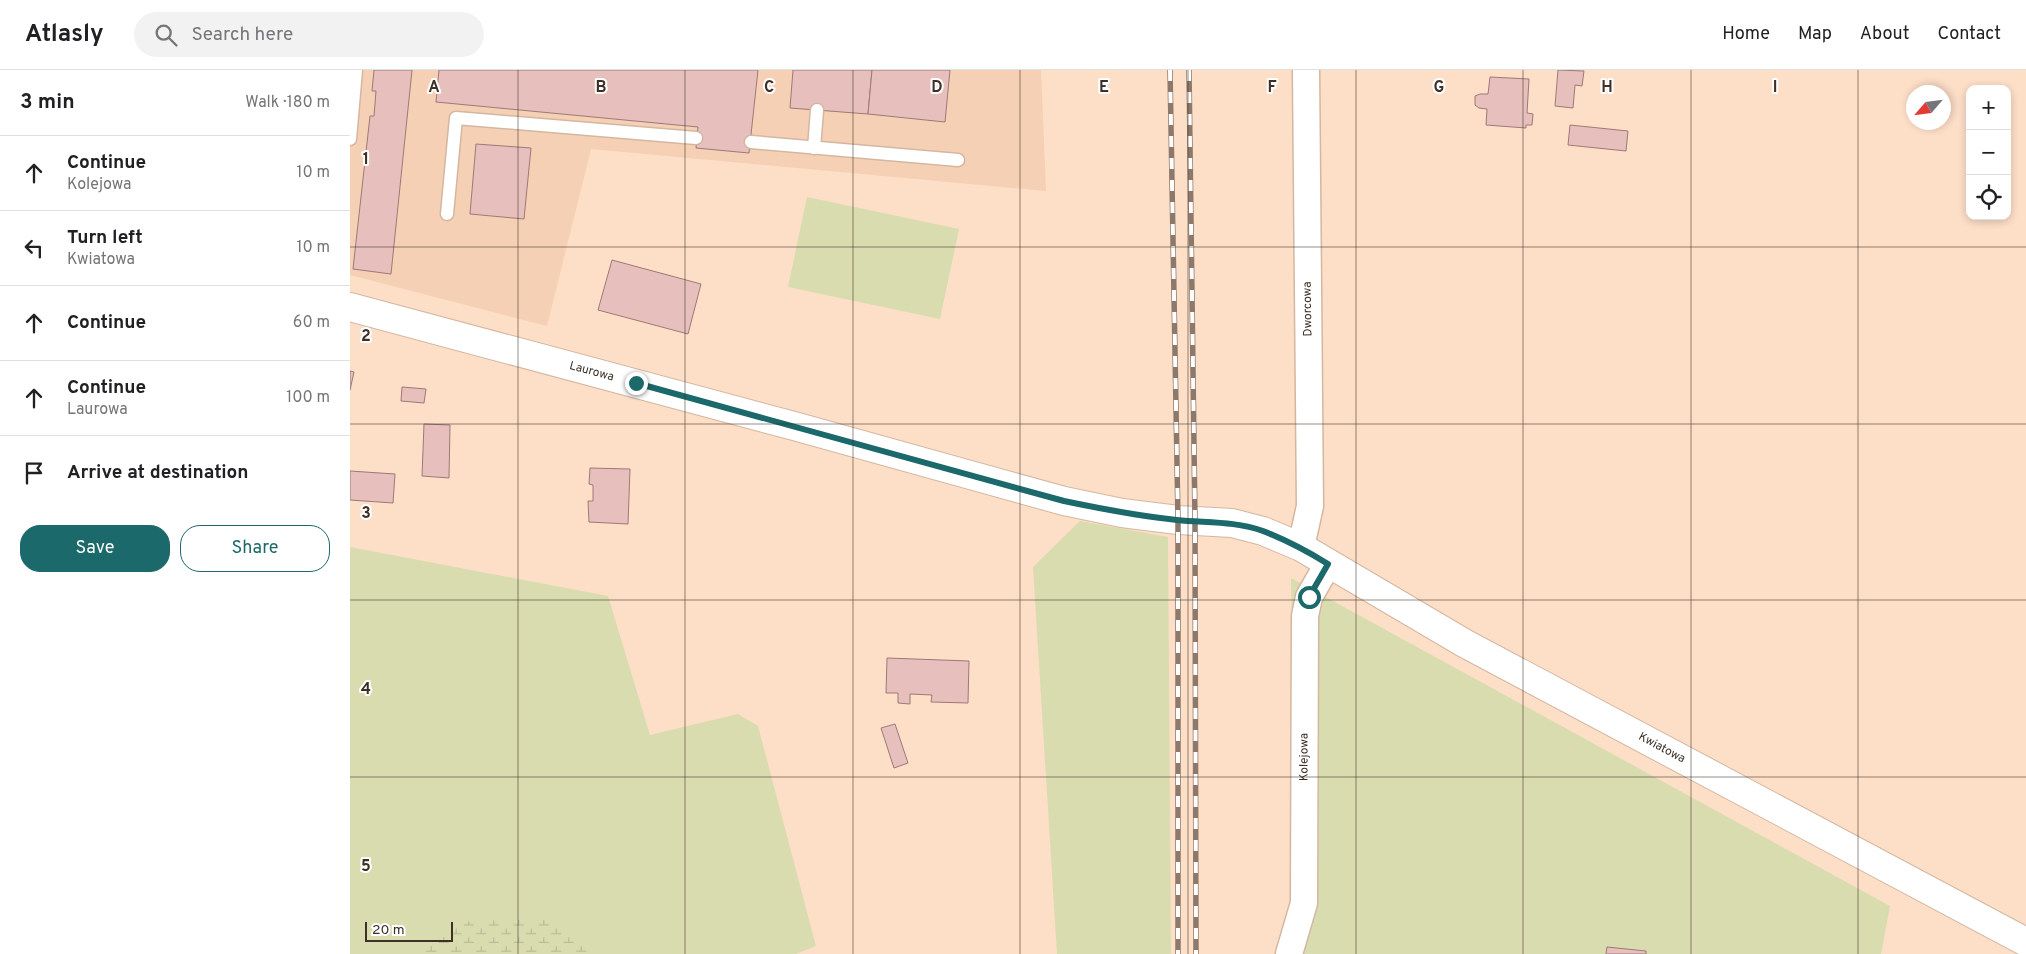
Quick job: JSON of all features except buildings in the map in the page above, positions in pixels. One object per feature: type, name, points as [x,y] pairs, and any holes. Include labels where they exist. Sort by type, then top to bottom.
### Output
[{"type":"street","name":"Dworcowa","points":[[1301,547],[1310,506],[1306,70]]},
{"type":"street","name":"Laurowa","points":[[350,307],[794,426],[1064,501],[1122,513],[1178,520],[1232,523],[1263,531],[1301,547]]},
{"type":"street","name":"Kwiatowa","points":[[1301,547],[1464,643],[2026,942]]},
{"type":"street","name":"Kolejowa","points":[[1289,954],[1304,903],[1305,616],[1309,597],[1328,564]]},
{"type":"lane","points":[[350,139],[356,70]]},
{"type":"lane","points":[[814,148],[817,110]]},
{"type":"lane","points":[[447,214],[456,118],[696,138]]},
{"type":"lane","points":[[752,142],[958,160]]},
{"type":"shaded area","points":[[350,70],[1041,70],[1046,191],[591,149],[547,326],[350,275]]},
{"type":"green space","points":[[807,197],[959,229],[940,319],[788,287]]},
{"type":"green space","points":[[1080,521],[1168,537],[1171,954],[1057,954],[1033,567]]},
{"type":"green space","points":[[350,547],[608,596],[650,735],[738,714],[758,726],[816,946],[796,954],[350,954]]},
{"type":"green space","points":[[1291,578],[1890,906],[1881,954],[1299,954]]},
{"type":"green space","points":[[548,918],[605,954],[418,954],[456,922]]},
{"type":"railway","points":[[1170,70],[1178,520],[1178,954]]},
{"type":"railway","points":[[1189,70],[1195,521],[1196,954]]},
{"type":"route","points":[[636,383],[1064,501],[1122,513],[1178,520],[1232,523],[1263,531],[1301,547],[1328,564],[1309,597]]}]
